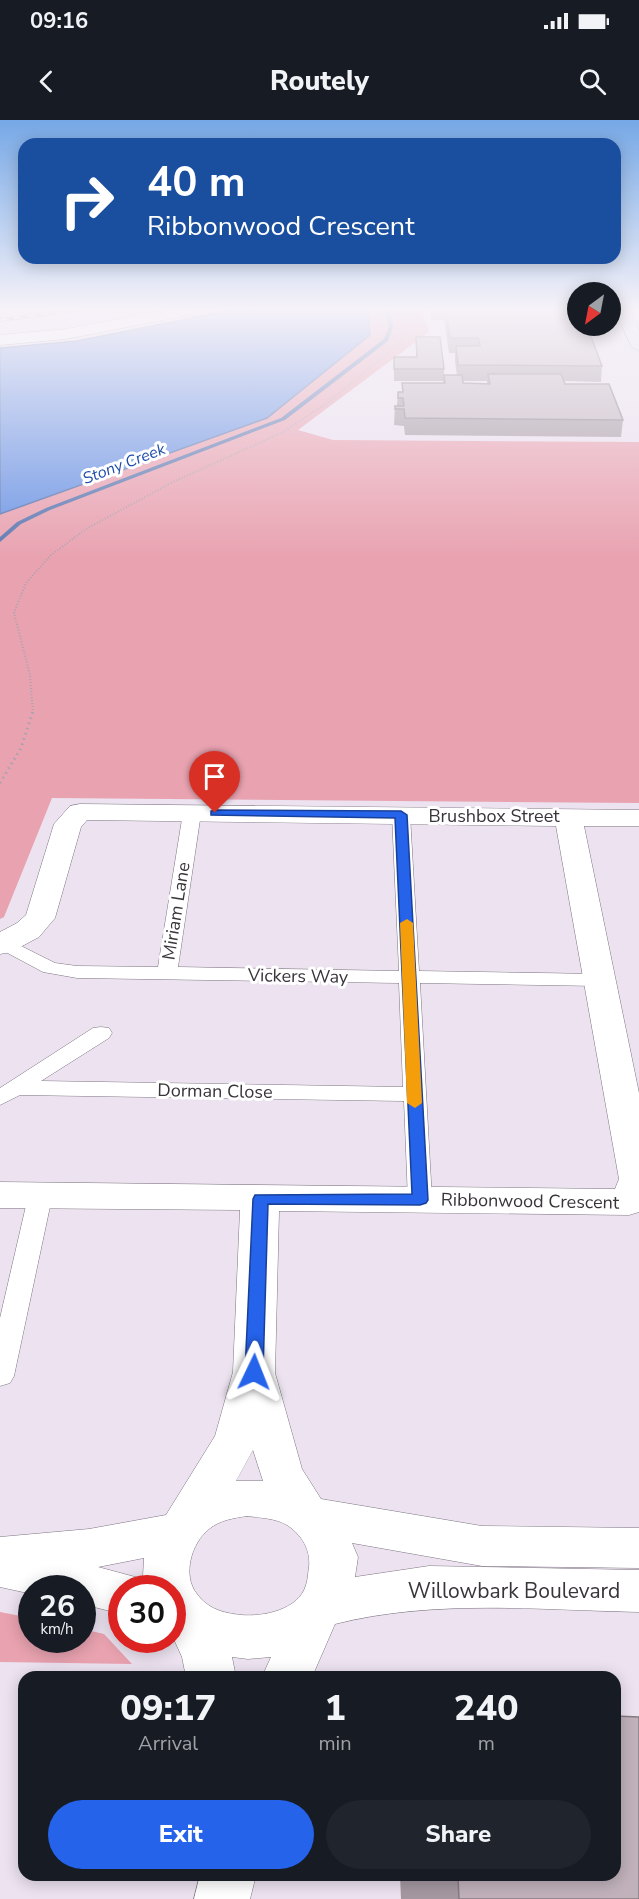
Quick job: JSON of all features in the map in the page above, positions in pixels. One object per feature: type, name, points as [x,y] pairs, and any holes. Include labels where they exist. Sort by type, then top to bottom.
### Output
[{"type":"street","name":"Brushbox Street","points":[[2,944],[28,930],[40,918],[68,824],[80,812],[639,818]]},
{"type":"street","name":"Ribbonwood Crescent","points":[[0,1195],[629,1202],[638,1179],[568,816]]},
{"type":"street","points":[[165,1575],[167,1553],[182,1526],[215,1478],[237,1438],[254,1372],[261,1199]]},
{"type":"street","points":[[254,1372],[280,1470],[306,1514],[325,1532],[333,1551],[334,1570],[330,1589],[318,1608],[290,1671]]},
{"type":"street","points":[[0,1557],[48,1554],[126,1544],[182,1526],[206,1507],[255,1496],[279,1500],[306,1514],[482,1546],[639,1548]]},
{"type":"street","points":[[0,1569],[57,1578],[108,1590]]},
{"type":"street","name":"Willowbark Boulevard","points":[[318,1608],[367,1595],[429,1587],[639,1591]]},
{"type":"street","points":[[186,1614],[215,1634],[243,1639],[271,1636],[297,1626],[318,1608]]},
{"type":"street","points":[[186,1622],[207,1657],[210,1671]]},
{"type":"street","points":[[221,1881],[221,1899]]},
{"type":"street","points":[[221,1899],[226,1881]]},
{"type":"lane","name":"Miriam Lane","points":[[167,974],[192,813]]},
{"type":"lane","points":[[401,815],[420,1200]]},
{"type":"lane","name":"Vickers Way","points":[[2,944],[50,968],[77,972],[599,980]]},
{"type":"lane","name":"Dorman Close","points":[[8,1093],[101,1033]]},
{"type":"lane","name":"Dorman Close","points":[[8,1093],[414,1095]]},
{"type":"lane","points":[[0,1377],[40,1197]]},
{"type":"path","points":[[0,783],[16,756],[33,711],[33,693],[14,613],[16,601],[24,585],[47,559],[87,528],[296,423],[336,393]]},
{"type":"shaded area","points":[[0,393],[347,393],[298,430],[333,440],[639,442],[639,803],[52,798],[4,917],[0,919]]},
{"type":"shaded area","points":[[0,1612],[18,1615],[18,1653],[96,1653],[96,1632],[104,1634],[108,1638],[108,1653],[122,1653],[132,1664],[0,1662]]},
{"type":"water","points":[[0,393],[298,393],[267,418],[0,514]]},
{"type":"building","points":[[398,393],[613,393],[623,420],[405,418],[404,409],[395,409],[395,406],[404,406],[403,398],[398,398]]},
{"type":"building","points":[[621,1716],[639,1717],[639,1899],[459,1899],[458,1881],[621,1881]]},
{"type":"waterway","name":"Stony Creek","points":[[0,540],[19,523],[48,509],[283,419],[317,393]]},
{"type":"slow traffic","points":[[407,923],[415,1103]]},
{"type":"route","points":[[215,813],[401,815],[420,1200],[261,1199],[254,1372]]}]
